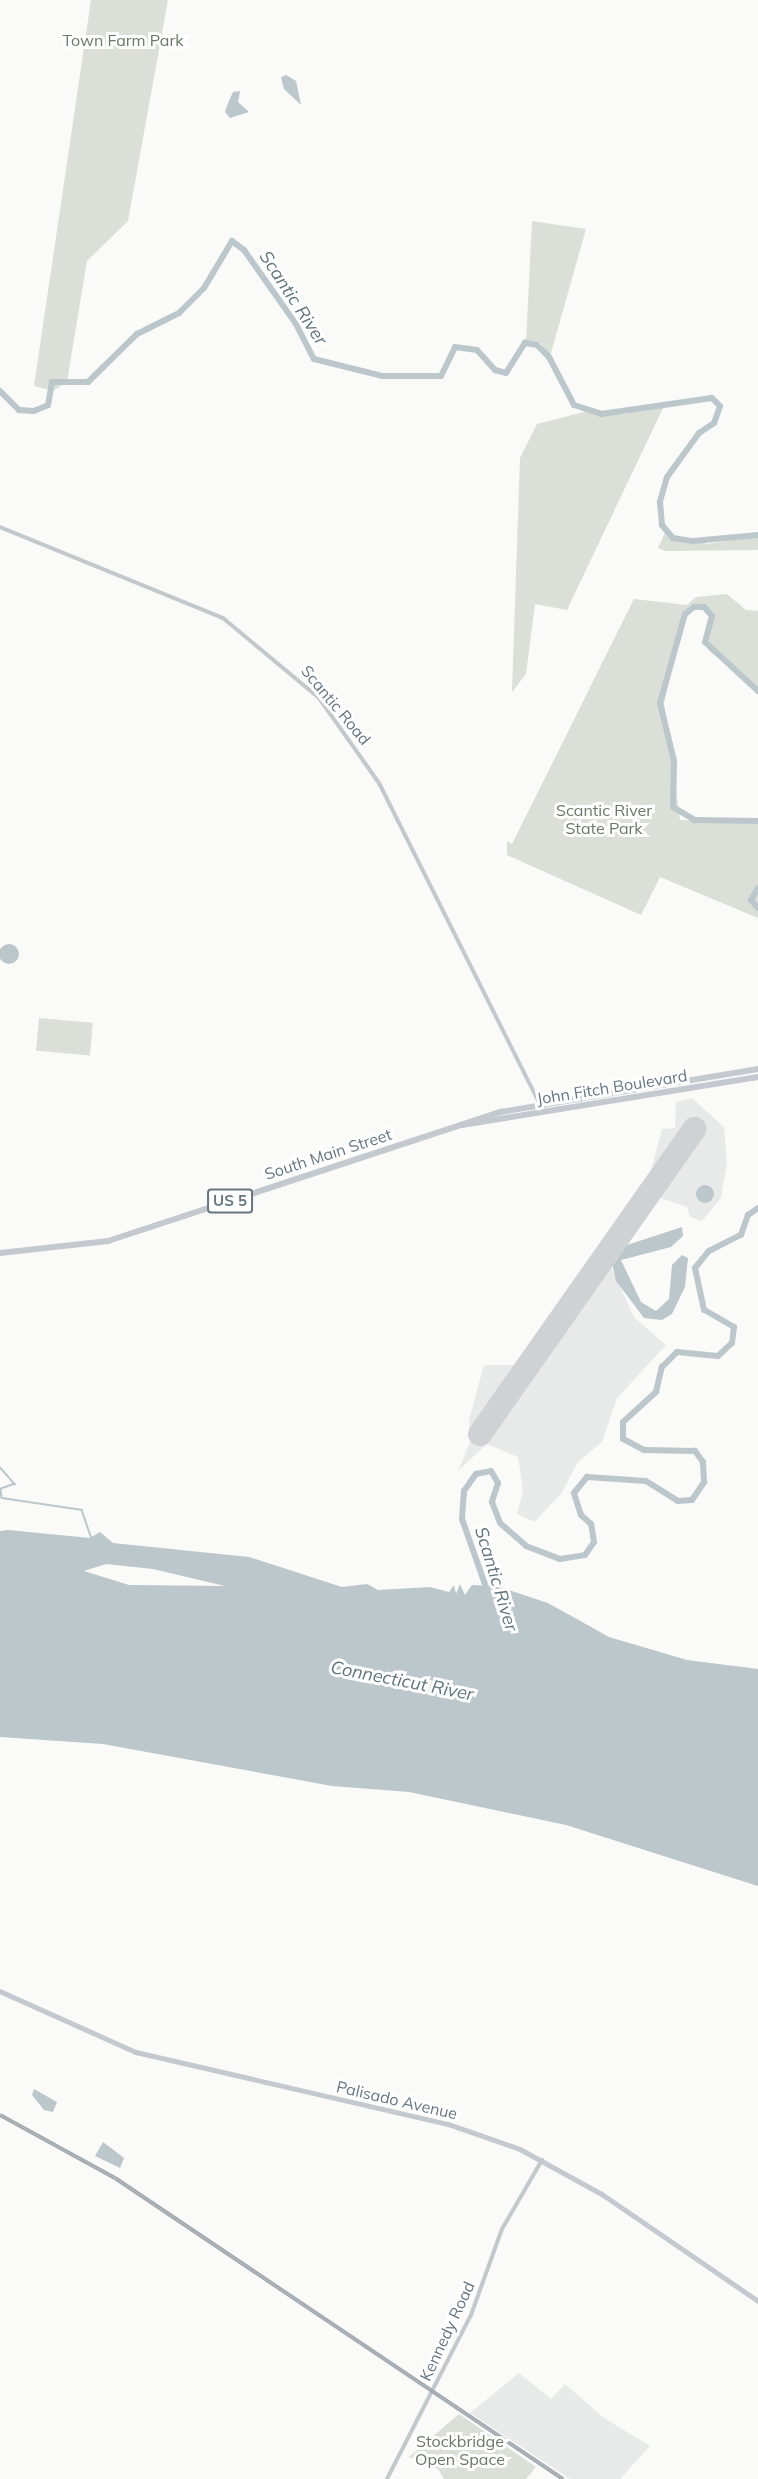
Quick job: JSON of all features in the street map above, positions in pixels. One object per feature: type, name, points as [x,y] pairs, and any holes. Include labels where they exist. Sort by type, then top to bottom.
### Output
[{"type":"highway","name":"John Fitch Boulevard","points":[[501,1115],[758,1069]]},
{"type":"highway","points":[[726,1074],[728,1082]]},
{"type":"highway","name":"John Fitch Boulevard","points":[[542,1108],[758,1077]]},
{"type":"highway","name":"South Main Street","points":[[0,1253],[108,1241],[456,1126],[501,1115]]},
{"type":"main road","name":"Palisado Avenue","points":[[0,1990],[136,2052],[448,2124],[542,2159],[758,2301]]},
{"type":"street","name":"Scantic Road","points":[[0,526],[223,618],[319,698],[379,783],[542,1108]]},
{"type":"street","name":"Kennedy Road","points":[[387,2479],[450,2356],[502,2229],[542,2159]]},
{"type":"shaded area","points":[[692,1098],[724,1127],[727,1163],[721,1198],[702,1221],[690,1217],[687,1207],[657,1197],[608,1260],[634,1317],[666,1345],[617,1398],[602,1442],[578,1462],[561,1494],[534,1522],[517,1514],[523,1491],[518,1457],[487,1444],[458,1471],[470,1442],[469,1420],[484,1365],[521,1365],[649,1178],[662,1129],[675,1128],[676,1102]]},
{"type":"shaded area","points":[[519,2373],[551,2399],[565,2384],[604,2418],[650,2446],[620,2479],[570,2479],[470,2413]]},
{"type":"green space","name":"Town Farm Park","points":[[91,0],[168,0],[128,221],[87,261],[67,382],[53,391],[34,386]]},
{"type":"green space","points":[[532,221],[586,229],[549,360],[541,343],[526,342]]},
{"type":"green space","points":[[664,406],[567,610],[535,604],[526,674],[512,692],[520,458],[537,424],[588,411],[624,414]]},
{"type":"green space","points":[[665,533],[707,544],[758,536],[758,550],[665,551],[658,548]]},
{"type":"green space","name":"Scantic River State Park","points":[[727,594],[746,610],[758,611],[758,690],[708,650],[709,609],[697,604],[684,615],[664,703],[680,820],[758,824],[758,918],[660,877],[641,915],[507,855],[507,841],[512,844],[634,599],[687,605],[696,597]]},
{"type":"green space","points":[[39,1018],[93,1023],[90,1056],[36,1051]]},
{"type":"green space","name":"Stockbridge Open Space","points":[[459,2414],[536,2467],[526,2479],[444,2479],[438,2469],[409,2457]]},
{"type":"water","points":[[286,75],[296,81],[301,105],[284,89],[281,77]]},
{"type":"water","points":[[240,91],[238,102],[249,112],[230,118],[225,112],[228,103],[233,92]]},
{"type":"water","points":[[5,944],[13,944],[19,950],[19,958],[13,964],[5,964],[-1,958],[-1,950]]},
{"type":"water","points":[[705,1185],[711,1188],[714,1194],[711,1200],[705,1203],[699,1200],[696,1194],[699,1188]]},
{"type":"water","points":[[682,1227],[683,1236],[671,1247],[621,1260],[641,1302],[656,1311],[669,1299],[672,1265],[682,1255],[688,1258],[685,1287],[672,1314],[662,1320],[644,1318],[616,1281],[612,1263],[627,1245]]},
{"type":"water","name":"Connecticut River","points":[[0,1531],[90,1538],[100,1532],[113,1543],[249,1557],[342,1587],[367,1584],[378,1590],[430,1587],[449,1592],[454,1585],[456,1594],[460,1584],[465,1595],[472,1585],[497,1586],[548,1603],[609,1637],[687,1660],[758,1669],[758,1886],[566,1825],[409,1792],[332,1786],[103,1744],[0,1737]],"holes":[[[106,1564],[153,1569],[225,1586],[129,1585],[84,1571]]]},
{"type":"water","points":[[34,2089],[57,2102],[53,2112],[44,2110],[32,2095]]},
{"type":"water","points":[[103,2142],[124,2158],[120,2168],[95,2156]]},
{"type":"waterway","name":"Scantic River","points":[[0,391],[19,410],[34,411],[48,405],[52,382],[88,382],[137,334],[179,313],[204,288],[232,241],[244,250],[296,324],[314,359],[382,376],[441,376],[455,347],[477,350],[495,370],[506,373],[525,343],[537,345],[549,357],[574,405],[601,414],[712,398],[720,406],[714,423],[699,433],[667,477],[660,502],[662,525],[673,538],[693,541],[758,535]]},
{"type":"waterway","name":"Scantic River","points":[[758,691],[705,642],[712,616],[704,607],[694,607],[685,614],[660,703],[674,761],[673,807],[695,820],[758,821]]},
{"type":"waterway","name":"Scantic River","points":[[758,888],[751,900],[758,908]]},
{"type":"waterway","name":"Scantic River","points":[[487,1590],[462,1519],[464,1491],[476,1474],[491,1471],[498,1483],[492,1502],[500,1523],[526,1546],[560,1559],[585,1555],[594,1542],[591,1524],[581,1515],[574,1493],[587,1477],[646,1481],[678,1501],[692,1500],[704,1482],[703,1462],[695,1451],[644,1450],[623,1439],[623,1422],[656,1392],[662,1367],[677,1352],[718,1356],[732,1343],[734,1327],[704,1310],[695,1268],[709,1251],[741,1235],[748,1215],[758,1208]]},
{"type":"waterway","points":[[0,1467],[15,1484],[1,1489],[2,1498],[82,1510],[92,1539]]},
{"type":"runway","points":[[480,1434],[694,1129]]},
{"type":"railway","points":[[0,2115],[115,2178],[563,2479]]}]
